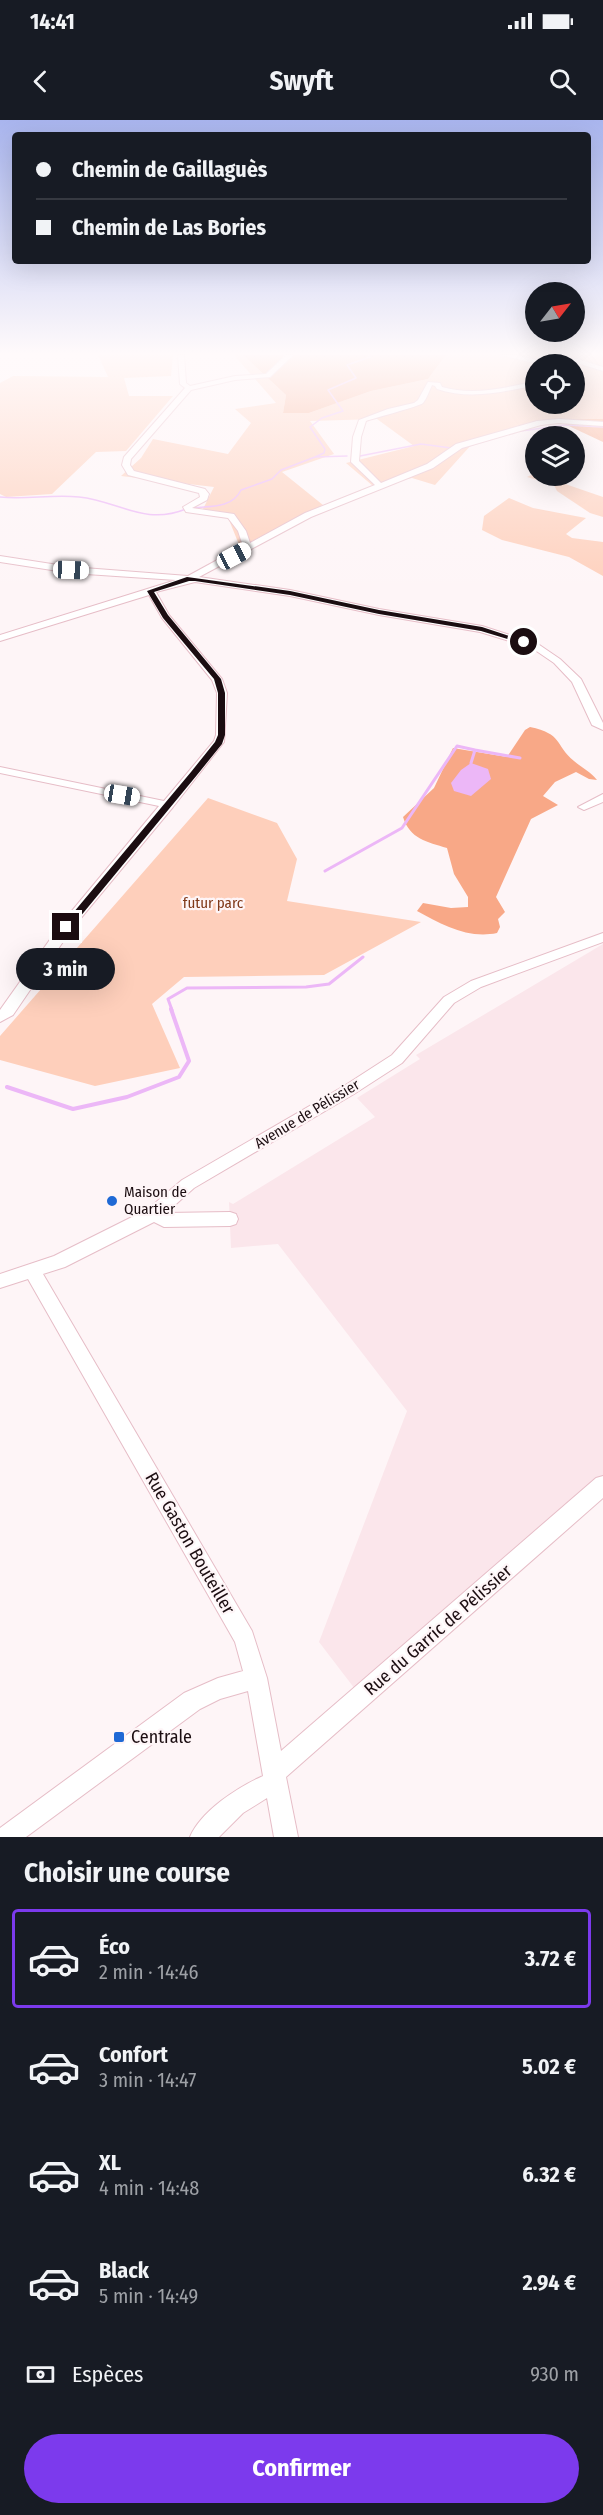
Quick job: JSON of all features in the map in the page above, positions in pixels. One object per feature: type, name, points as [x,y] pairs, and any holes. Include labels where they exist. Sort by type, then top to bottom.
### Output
[{"type":"street","points":[[148,435],[127,459],[126,465],[131,473],[202,491],[205,494],[204,498],[187,507],[189,510],[231,516],[242,531],[248,548]]},
{"type":"street","points":[[358,435],[355,462],[381,487]]},
{"type":"street","points":[[0,638],[189,579],[308,515],[430,466],[454,448],[498,435]]},
{"type":"street","points":[[0,559],[71,570],[189,579],[290,593],[379,612],[482,629],[535,646],[557,661],[577,681],[596,723],[603,727]]},
{"type":"street","points":[[0,1017],[8,1012],[66,927],[169,805],[219,742],[222,735],[222,693],[218,679],[165,616],[150,591]]},
{"type":"street","points":[[0,770],[169,805]]},
{"type":"street","points":[[584,807],[603,796]]},
{"type":"street","name":"Avenue de Pélissier","points":[[0,1281],[33,1272],[90,1247],[154,1214],[188,1184],[349,1090],[397,1059],[449,1000],[459,993],[476,984],[603,937]]},
{"type":"street","points":[[154,1214],[164,1220],[230,1219]]},
{"type":"street","name":"Rue Gaston Bouteiller","points":[[33,1272],[245,1638],[256,1678],[286,1837]]},
{"type":"street","name":"Rue du Garric de Pélissier","points":[[274,1779],[603,1485]]},
{"type":"street","points":[[7,1837],[192,1701],[218,1689],[256,1678]]},
{"type":"street","points":[[202,1837],[243,1798],[274,1779]]},
{"type":"shaded area","points":[[588,435],[603,435],[603,442]]},
{"type":"shaded area","points":[[530,727],[553,736],[568,755],[597,780],[589,779],[576,772],[555,782],[543,796],[558,805],[531,819],[496,897],[505,912],[498,919],[500,927],[497,933],[476,934],[455,930],[417,911],[423,903],[451,908],[468,907],[468,897],[454,874],[447,848],[415,835],[403,817],[434,788],[453,748],[507,757],[525,730]]},
{"type":"shaded area","points":[[471,763],[488,769],[491,779],[471,796],[454,791],[451,783],[461,770]]},
{"type":"shaded area","points":[[603,944],[603,1476],[358,1693],[319,1642],[407,1411],[278,1244],[231,1248],[229,1202],[233,1204],[375,1117],[357,1098],[420,1059],[416,1055]]},
{"type":"green space","points":[[0,435],[140,435],[126,451],[96,452],[52,494],[6,497],[0,494]]},
{"type":"green space","points":[[242,435],[320,435],[334,454],[282,472],[323,505],[240,547],[227,515],[202,511],[214,487],[121,476],[141,458],[153,439],[228,454]]},
{"type":"green space","points":[[399,435],[501,435],[472,444],[435,485],[412,478],[373,486],[346,463],[414,446]]},
{"type":"green space","points":[[554,486],[571,486],[603,497],[603,517],[590,513],[557,491]]},
{"type":"green space","points":[[509,498],[533,508],[586,518],[566,534],[572,538],[603,542],[603,576],[569,557],[502,540],[482,530],[484,516]]},
{"type":"green space","name":"futur parc","points":[[208,798],[277,823],[297,859],[287,901],[421,922],[324,975],[184,977],[152,1004],[180,1068],[95,1086],[0,1060],[0,1036]]},
{"type":"waterway","points":[[315,457],[324,453],[325,449],[316,435]]},
{"type":"waterway","points":[[360,456],[421,444],[459,449],[498,437]]},
{"type":"waterway","points":[[315,457],[347,456]]},
{"type":"waterway","points":[[191,508],[226,504],[232,501],[241,490],[272,479],[281,470],[315,457]]},
{"type":"waterway","points":[[0,497],[79,497],[144,514],[157,515],[171,514],[186,509]]},
{"type":"waterway","points":[[325,871],[402,828],[457,746],[475,750]]},
{"type":"waterway","points":[[471,763],[475,750]]},
{"type":"waterway","points":[[475,750],[520,758]]},
{"type":"waterway","points":[[172,1010],[168,999],[187,988],[306,987],[329,984],[363,957]]},
{"type":"waterway","points":[[7,1087],[73,1109],[127,1097],[179,1077],[189,1061],[171,1009]]},
{"type":"place","name":"Maison de Quartier","points":[[112,1201]]},
{"type":"place","name":"Centrale","points":[[119,1737]]},
{"type":"route","points":[[66,927],[169,805],[219,742],[222,735],[222,693],[218,679],[165,616],[150,591],[195,579],[290,593],[379,612],[482,629],[524,642]]}]
